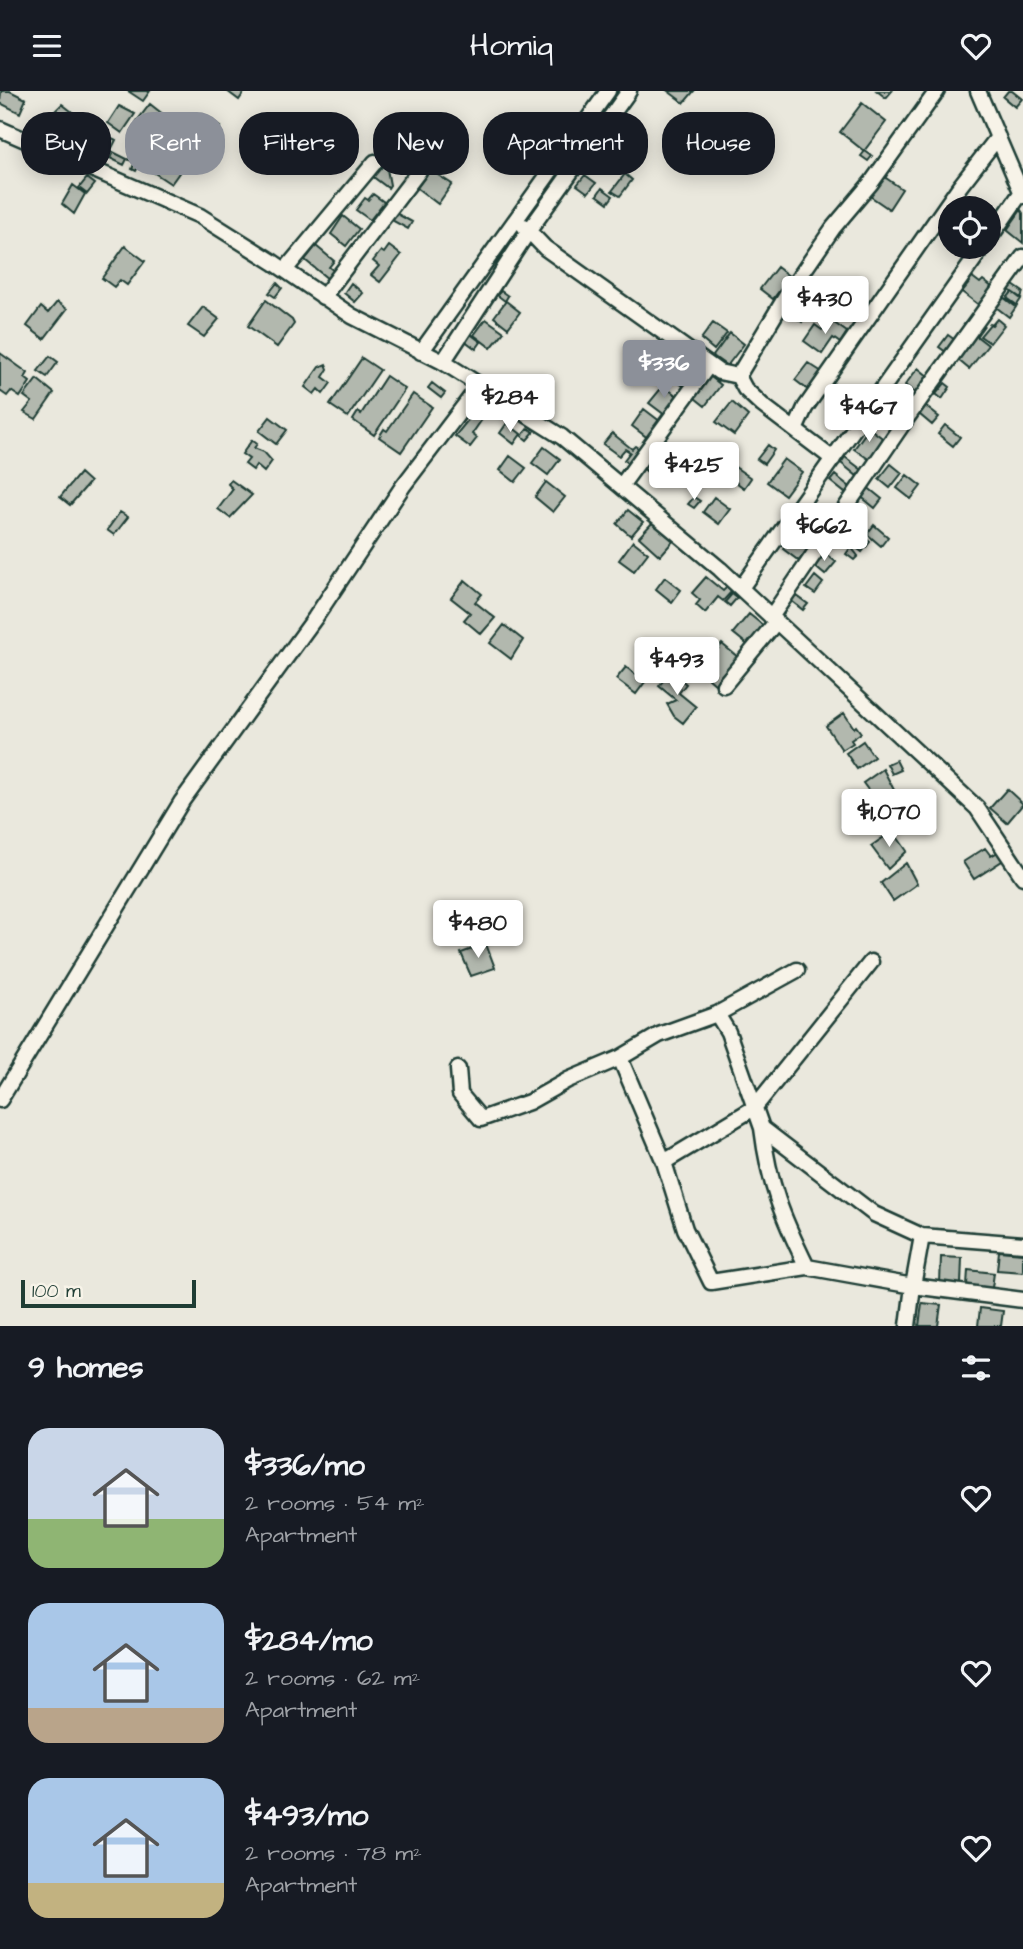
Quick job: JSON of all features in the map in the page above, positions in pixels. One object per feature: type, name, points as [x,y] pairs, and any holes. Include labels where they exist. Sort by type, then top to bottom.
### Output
[{"type":"street","points":[[421,352],[608,91]]},
{"type":"street","points":[[443,362],[530,230],[629,91]]},
{"type":"street","points":[[738,376],[785,297],[833,228],[871,183],[937,91]]},
{"type":"street","points":[[978,91],[1022,195],[1001,223]]},
{"type":"street","points":[[0,129],[200,216],[352,316],[443,362],[562,437],[741,589],[977,808],[1023,877]]},
{"type":"street","points":[[796,428],[805,408],[960,186],[998,137]]},
{"type":"street","points":[[285,270],[373,164]]},
{"type":"street","points":[[323,297],[416,175]]},
{"type":"street","points":[[517,220],[530,230],[545,248],[709,365],[719,372],[738,376],[745,389],[777,417],[796,428],[833,459]]},
{"type":"street","points":[[724,685],[774,619],[904,422],[1023,257]]},
{"type":"street","points":[[741,589],[975,259]]},
{"type":"street","points":[[621,486],[709,365]]},
{"type":"street","points":[[0,1100],[182,801],[315,618],[403,486],[480,385]]},
{"type":"street","points":[[664,1162],[754,1108],[871,962]]},
{"type":"street","points":[[458,1069],[460,1094],[481,1119],[529,1102],[568,1080],[620,1058],[659,1035],[717,1014],[797,970]]},
{"type":"street","points":[[717,1014],[728,1032],[762,1128],[766,1167],[782,1216],[807,1267]]},
{"type":"street","points":[[620,1058],[664,1162],[685,1229],[711,1282],[807,1267],[913,1286],[1023,1300]]},
{"type":"street","points":[[762,1128],[874,1214],[922,1236],[1023,1244]]},
{"type":"street","points":[[908,1326],[922,1236]]},
{"type":"building","points":[[1,91],[10,91],[26,99],[20,113],[0,103]]},
{"type":"building","points":[[128,91],[150,91],[143,101]]},
{"type":"building","points":[[227,91],[245,91],[239,100]]},
{"type":"building","points":[[668,91],[694,91],[684,103]]},
{"type":"building","points":[[877,91],[892,91],[886,98]]},
{"type":"building","points":[[1008,91],[1022,99],[1015,107],[1003,97]]},
{"type":"building","points":[[862,103],[886,122],[864,151],[840,132]]},
{"type":"building","points":[[62,104],[72,112],[54,112]]},
{"type":"building","points":[[150,104],[160,112],[144,112]]},
{"type":"building","points":[[119,106],[131,112],[125,112],[125,129],[122,133],[111,125],[111,118]]},
{"type":"building","points":[[111,138],[116,140],[111,150]]},
{"type":"building","points":[[865,151],[872,156],[868,161],[861,156]]},
{"type":"building","points":[[113,152],[125,158],[124,165],[111,158]]},
{"type":"building","points":[[158,175],[177,175],[171,184]]},
{"type":"building","points":[[388,175],[390,185],[388,188],[372,176]]},
{"type":"building","points":[[426,175],[438,175],[452,184],[438,204],[417,188]]},
{"type":"building","points":[[585,175],[596,183],[588,193],[577,185]]},
{"type":"building","points":[[624,175],[632,180],[620,196],[612,191]]},
{"type":"building","points":[[883,176],[902,189],[889,209],[870,196]]},
{"type":"building","points":[[87,178],[95,184],[87,194],[79,188]]},
{"type":"building","points":[[73,185],[85,194],[74,214],[62,204]]},
{"type":"building","points":[[602,188],[613,196],[608,203],[597,195]]},
{"type":"building","points":[[373,194],[384,202],[370,220],[356,210],[365,198],[368,200]]},
{"type":"building","points":[[1021,210],[1023,213],[1023,243],[1007,230]]},
{"type":"building","points":[[392,211],[412,222],[408,229],[388,218]]},
{"type":"building","points":[[343,216],[359,229],[346,246],[331,234]]},
{"type":"building","points":[[125,246],[145,261],[127,285],[120,280],[114,287],[102,278]]},
{"type":"building","points":[[316,246],[334,261],[329,267],[334,271],[328,279],[305,260]]},
{"type":"building","points":[[389,246],[401,255],[380,282],[371,275],[379,266],[373,261]]},
{"type":"building","points":[[777,267],[790,277],[773,299],[760,289]]},
{"type":"building","points":[[971,276],[980,283],[983,280],[993,288],[979,305],[962,292]]},
{"type":"building","points":[[277,283],[282,288],[275,297],[269,293]]},
{"type":"building","points":[[351,283],[363,293],[355,302],[344,293]]},
{"type":"building","points":[[1013,285],[1023,292],[1021,298],[1009,290]]},
{"type":"building","points":[[800,288],[822,304],[812,319],[806,315],[802,322],[784,309]]},
{"type":"building","points":[[501,291],[508,296],[505,301],[497,295]]},
{"type":"building","points":[[1012,292],[1021,299],[1017,305],[1007,298]]},
{"type":"building","points":[[999,294],[1016,307],[1009,317],[992,304]]},
{"type":"building","points":[[266,300],[294,324],[277,347],[248,326]]},
{"type":"building","points":[[506,301],[520,312],[508,328],[494,317]]},
{"type":"building","points":[[57,302],[67,309],[44,339],[27,326],[41,307],[48,313]]},
{"type":"building","points":[[203,307],[219,319],[204,337],[188,326]]},
{"type":"building","points":[[486,319],[504,332],[491,348],[474,335]]},
{"type":"building","points":[[997,319],[1004,325],[990,343],[980,336]]},
{"type":"building","points":[[830,320],[847,332],[840,343],[833,338],[822,354],[804,341],[815,325],[822,330]]},
{"type":"building","points":[[713,323],[727,333],[714,350],[701,339]]},
{"type":"building","points":[[469,333],[481,342],[476,349],[464,340]]},
{"type":"building","points":[[730,333],[744,344],[727,366],[713,356]]},
{"type":"building","points":[[948,335],[955,340],[946,352],[939,347]]},
{"type":"building","points":[[975,335],[988,345],[969,369],[957,359]]},
{"type":"building","points":[[0,353],[28,373],[25,378],[30,382],[20,397],[11,391],[7,396],[0,391]]},
{"type":"building","points":[[50,356],[58,362],[47,377],[38,371]]},
{"type":"building","points":[[362,358],[380,370],[348,417],[330,405]]},
{"type":"building","points":[[687,362],[698,371],[686,388],[674,379]]},
{"type":"building","points":[[808,363],[822,372],[808,390],[795,380]]},
{"type":"building","points":[[326,364],[328,369],[323,377],[331,383],[323,394],[318,389],[314,394],[305,387],[319,367]]},
{"type":"building","points":[[918,368],[929,377],[916,394],[905,385]]},
{"type":"building","points":[[706,373],[721,385],[705,406],[690,394]]},
{"type":"building","points":[[386,376],[405,389],[374,435],[353,420],[358,412],[361,414]]},
{"type":"building","points":[[37,379],[54,393],[36,419],[24,412],[32,402],[24,396]]},
{"type":"building","points":[[432,383],[445,393],[441,398],[428,388]]},
{"type":"building","points":[[945,383],[950,387],[942,399],[936,394]]},
{"type":"building","points":[[663,386],[679,397],[665,415],[649,403]]},
{"type":"building","points":[[840,387],[856,397],[841,418],[826,407]]},
{"type":"building","points":[[413,394],[432,407],[401,452],[379,437],[384,429],[387,431]]},
{"type":"building","points":[[732,402],[748,416],[734,435],[716,422]]},
{"type":"building","points":[[484,404],[489,409],[472,434],[477,438],[470,447],[455,436],[480,405]]},
{"type":"building","points":[[925,406],[939,417],[932,425],[919,414]]},
{"type":"building","points":[[644,409],[661,422],[649,439],[632,426]]},
{"type":"building","points":[[270,417],[287,430],[276,444],[259,431]]},
{"type":"building","points":[[507,423],[521,434],[514,444],[500,433]]},
{"type":"building","points":[[945,425],[960,437],[953,446],[938,434]]},
{"type":"building","points":[[528,428],[534,432],[527,440],[522,436]]},
{"type":"building","points":[[869,428],[885,440],[870,460],[854,449]]},
{"type":"building","points":[[612,433],[632,449],[635,446],[641,450],[630,464],[624,460],[630,452],[625,449],[619,456],[603,444]]},
{"type":"building","points":[[252,440],[257,444],[254,448],[264,452],[272,461],[264,472],[256,465],[253,470],[245,464],[249,459],[242,454]]},
{"type":"building","points":[[768,445],[774,450],[764,464],[757,459]]},
{"type":"building","points":[[544,447],[560,459],[548,475],[532,463]]},
{"type":"building","points":[[652,449],[669,462],[656,479],[639,465]]},
{"type":"building","points":[[510,456],[526,468],[515,482],[500,470]]},
{"type":"building","points":[[845,457],[862,470],[857,476],[841,463]]},
{"type":"building","points":[[784,459],[802,472],[785,495],[767,482]]},
{"type":"building","points":[[891,464],[902,473],[890,488],[879,479]]},
{"type":"building","points":[[732,465],[751,478],[744,488],[725,474]]},
{"type":"building","points":[[80,473],[90,482],[70,505],[60,497]]},
{"type":"building","points":[[835,475],[850,487],[845,493],[830,481]]},
{"type":"building","points":[[907,475],[921,486],[911,499],[897,488]]},
{"type":"building","points":[[231,480],[252,495],[230,518],[218,509],[233,489],[228,484]]},
{"type":"building","points":[[546,482],[565,497],[553,512],[535,497]]},
{"type":"building","points":[[866,486],[882,499],[875,508],[859,495]]},
{"type":"building","points":[[694,497],[700,501],[694,508],[688,504]]},
{"type":"building","points":[[714,497],[730,509],[719,524],[703,512]]},
{"type":"building","points":[[628,510],[643,522],[631,536],[617,524]]},
{"type":"building","points":[[120,512],[128,517],[114,535],[107,530]]},
{"type":"building","points":[[654,521],[674,540],[660,556],[639,537]]},
{"type":"building","points":[[856,522],[862,527],[858,532],[852,527]]},
{"type":"building","points":[[874,525],[888,537],[881,546],[867,534]]},
{"type":"building","points":[[793,535],[809,547],[799,561],[783,549]]},
{"type":"building","points":[[861,535],[870,542],[862,552],[853,545]]},
{"type":"building","points":[[633,541],[648,553],[634,571],[619,560]]},
{"type":"building","points":[[851,547],[858,556],[854,560],[846,554]]},
{"type":"building","points":[[823,552],[836,562],[825,575],[813,565]]},
{"type":"building","points":[[815,576],[823,583],[815,594],[806,588]]},
{"type":"building","points":[[665,577],[681,590],[672,602],[656,589]]},
{"type":"building","points":[[706,577],[723,591],[727,587],[732,591],[723,601],[718,597],[705,613],[696,605],[700,600],[692,593]]},
{"type":"building","points":[[465,580],[482,594],[475,602],[495,618],[481,634],[464,620],[470,613],[451,598]]},
{"type":"building","points":[[793,593],[808,604],[803,610],[789,599]]},
{"type":"building","points":[[732,594],[737,598],[730,606],[725,602]]},
{"type":"building","points":[[749,614],[765,627],[749,646],[733,633]]},
{"type":"building","points":[[504,625],[523,640],[511,659],[490,643]]},
{"type":"building","points":[[722,644],[739,658],[716,685],[700,671]]},
{"type":"building","points":[[626,667],[645,682],[636,694],[616,679]]},
{"type":"building","points":[[671,671],[686,684],[679,693],[696,707],[683,723],[674,716],[667,704],[676,700],[659,686]]},
{"type":"building","points":[[844,713],[861,733],[851,740],[853,743],[842,750],[826,726]]},
{"type":"building","points":[[863,741],[874,757],[857,769],[846,753]]},
{"type":"building","points":[[896,760],[901,770],[892,774],[887,764]]},
{"type":"building","points":[[883,769],[894,790],[877,802],[863,783]]},
{"type":"building","points":[[1007,789],[1023,804],[1007,823],[990,808]]},
{"type":"building","points":[[893,831],[907,851],[888,869],[871,846]]},
{"type":"building","points":[[985,848],[991,856],[998,852],[1005,859],[974,879],[963,862]]},
{"type":"building","points":[[906,863],[917,884],[893,901],[881,883]]},
{"type":"building","points":[[486,944],[495,968],[471,976],[461,953]]},
{"type":"building","points":[[999,1251],[1023,1253],[1023,1272],[997,1270]]},
{"type":"building","points":[[941,1257],[962,1258],[961,1285],[940,1284]]},
{"type":"building","points":[[968,1270],[994,1273],[992,1288],[967,1285]]},
{"type":"building","points":[[922,1303],[941,1305],[938,1326],[919,1326]]},
{"type":"building","points":[[980,1308],[1003,1311],[1001,1326],[978,1326]]}]
